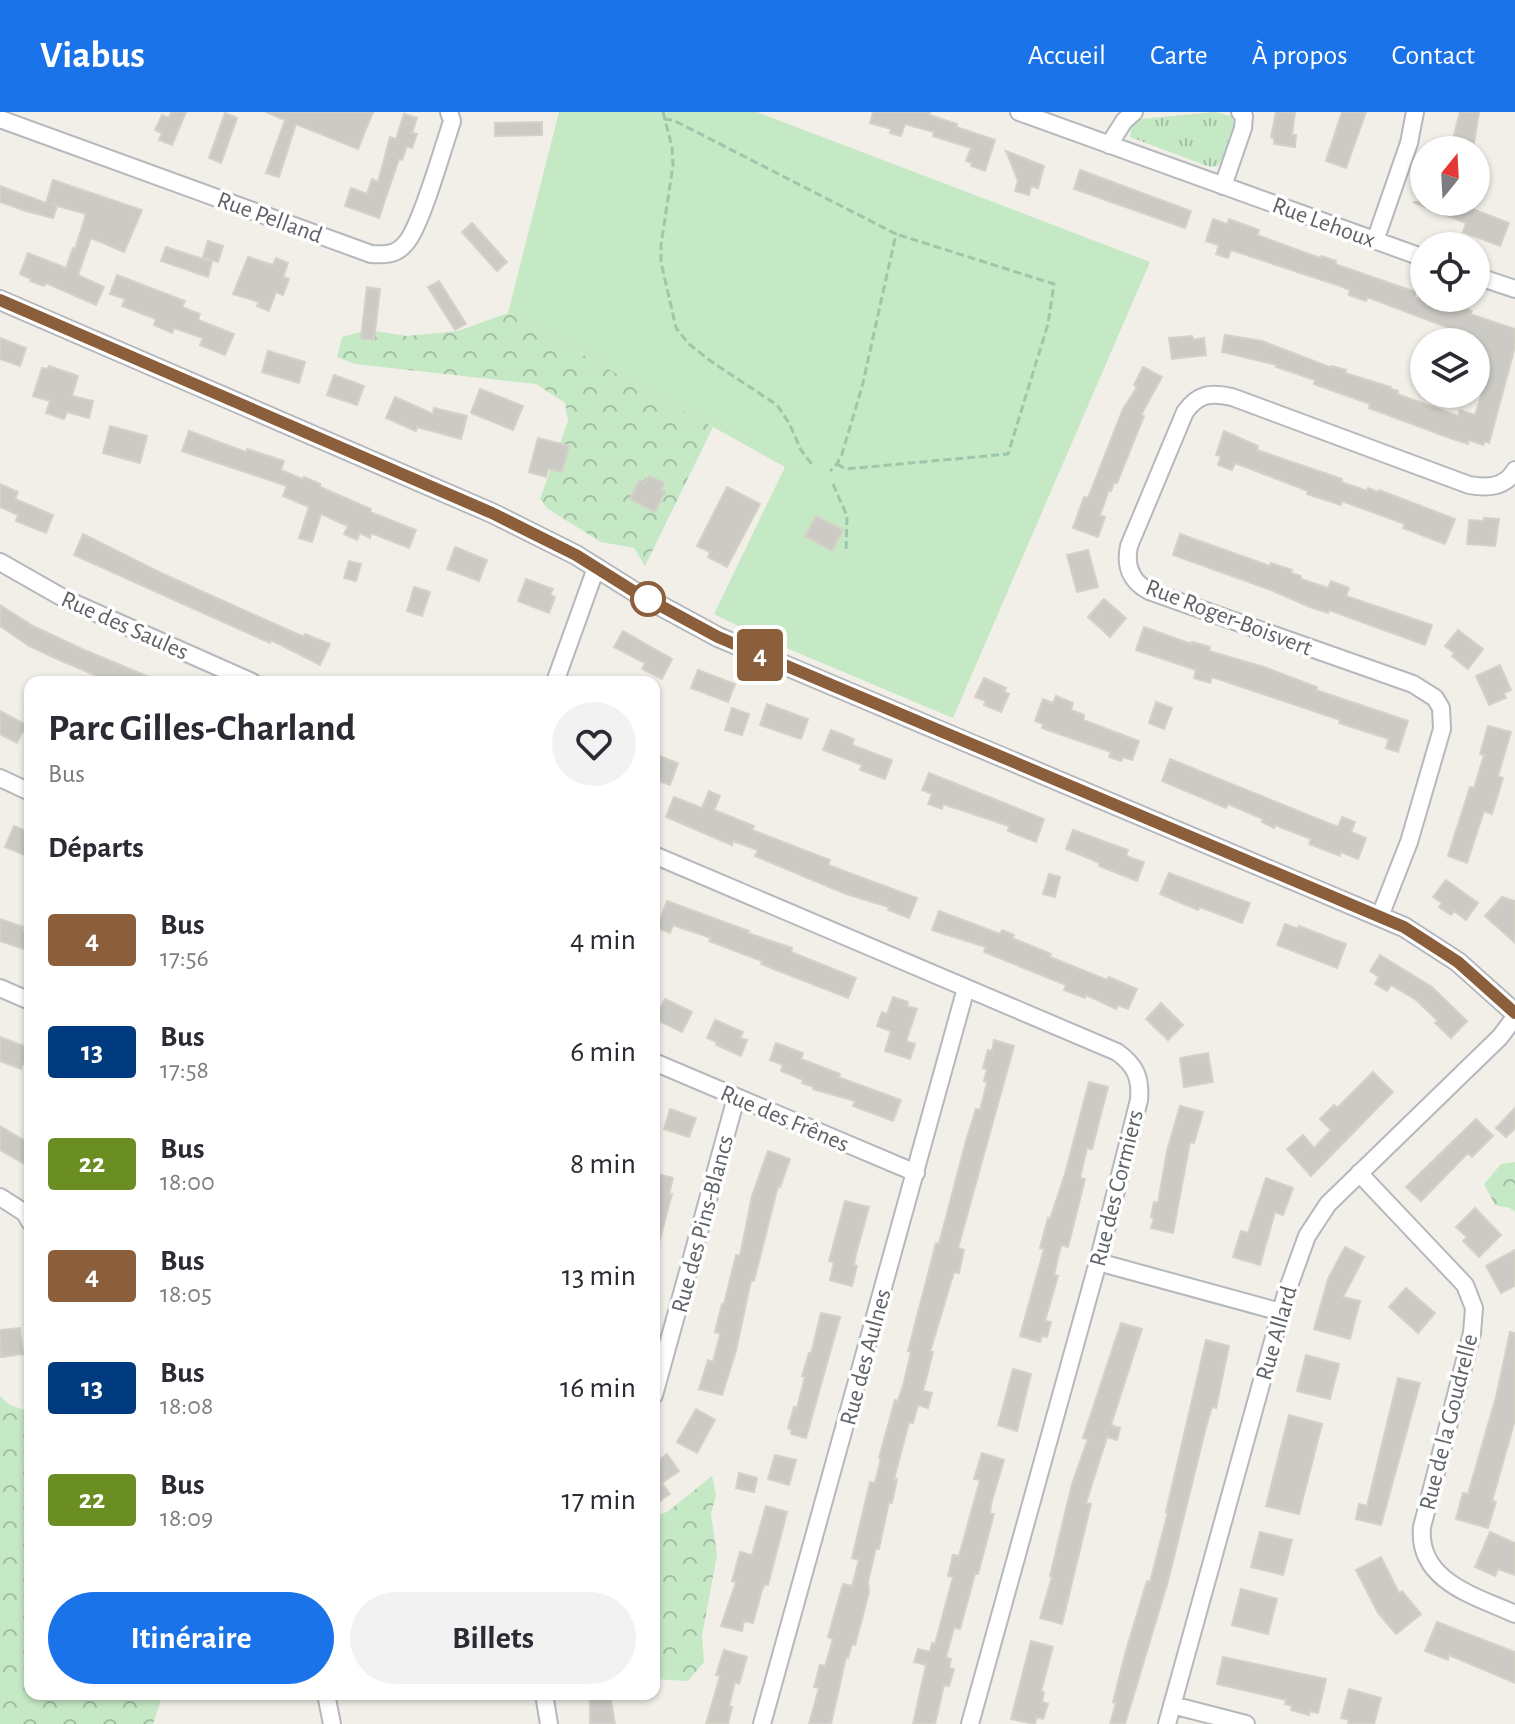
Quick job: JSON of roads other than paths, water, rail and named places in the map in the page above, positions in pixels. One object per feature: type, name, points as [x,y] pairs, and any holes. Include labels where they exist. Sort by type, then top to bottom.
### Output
[{"type":"street","name":"Rue Pelland","points":[[0,119],[371,254],[384,255],[396,252],[413,234],[452,121],[449,112]]},
{"type":"street","name":"Rue Lehoux","points":[[1019,112],[1410,253]]},
{"type":"street","points":[[1109,145],[1124,121],[1134,112]]},
{"type":"street","points":[[1223,186],[1243,128],[1244,116],[1240,112]]},
{"type":"street","points":[[1375,241],[1409,143],[1415,112]]},
{"type":"street","points":[[1490,281],[1515,289]]},
{"type":"street","points":[[0,300],[457,497],[540,536],[718,637],[1380,916],[1431,942],[1458,962],[1515,1015]]},
{"type":"street","name":"Rue Roger-Boisvert","points":[[1380,916],[1414,827],[1442,729],[1441,708],[1435,698],[1413,684],[1149,591],[1134,580],[1129,571],[1129,546],[1185,412],[1193,401],[1203,395],[1232,397],[1469,485],[1484,488],[1498,485],[1511,478],[1515,470]]},
{"type":"street","name":"Rue des Saules","points":[[0,562],[65,599],[238,676]]},
{"type":"street","points":[[557,676],[596,568]]},
{"type":"street","points":[[0,778],[24,789]]},
{"type":"street","name":"Rue des Cormiers","points":[[660,858],[1117,1052],[1134,1066],[1141,1085],[1098,1262],[970,1724]]},
{"type":"street","points":[[0,988],[24,998]]},
{"type":"street","name":"Rue des Aulnes","points":[[762,1724],[966,988]]},
{"type":"street","name":"Rue Allard","points":[[1167,1724],[1281,1312],[1297,1260],[1316,1219],[1359,1173],[1500,1037],[1515,1015]]},
{"type":"street","name":"Rue des Frênes","points":[[660,1065],[916,1173]]},
{"type":"street","name":"Rue des Pins-Blancs","points":[[660,1373],[736,1098]]},
{"type":"street","name":"Rue de la Goudrelle","points":[[1359,1173],[1465,1285],[1474,1308],[1472,1333],[1422,1527],[1423,1552],[1436,1571],[1456,1588],[1515,1614]]},
{"type":"street","points":[[0,1197],[24,1212]]},
{"type":"street","points":[[1098,1262],[1281,1312]]},
{"type":"street","points":[[327,1700],[332,1724]]},
{"type":"street","points":[[545,1700],[549,1724]]},
{"type":"street","points":[[1172,1705],[1246,1724]]}]
